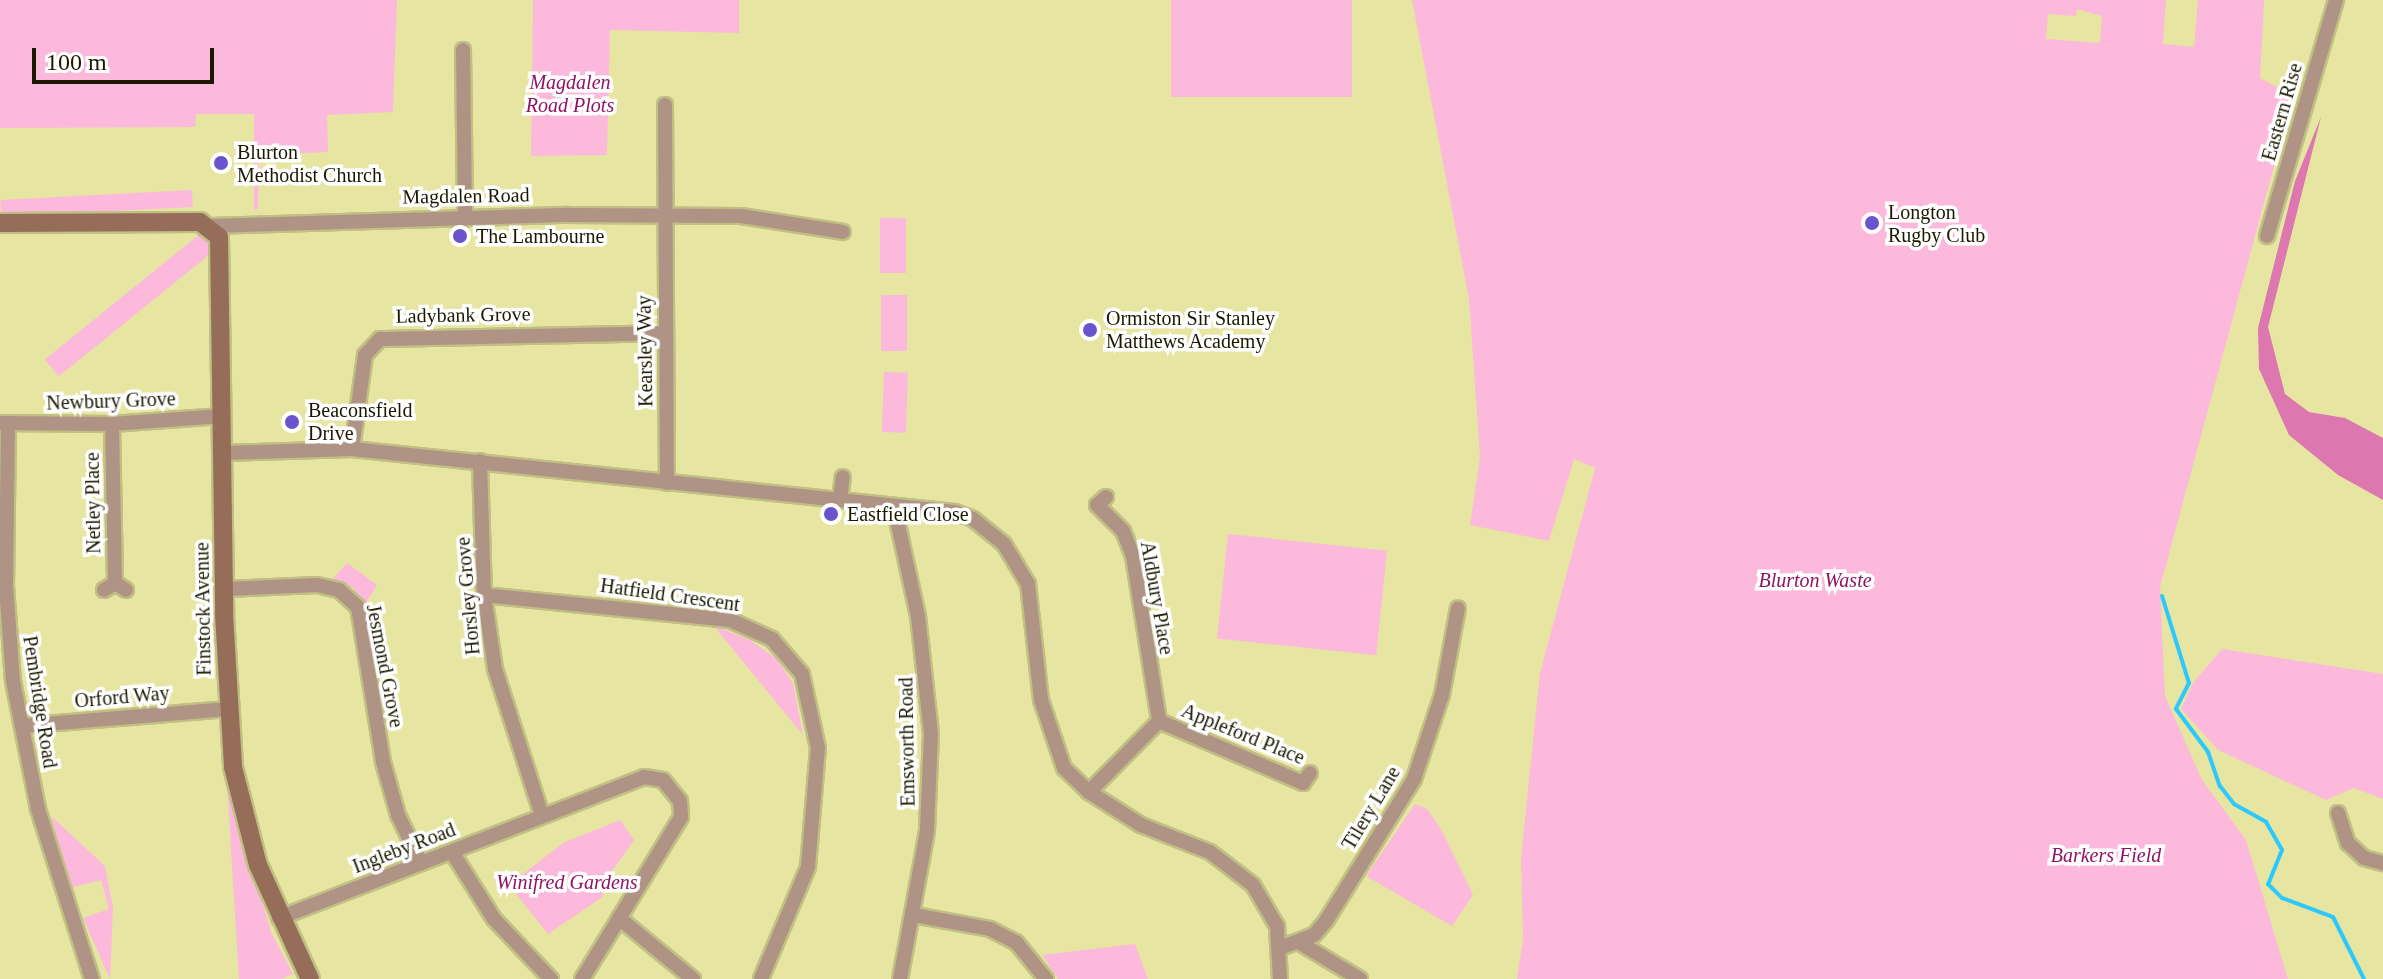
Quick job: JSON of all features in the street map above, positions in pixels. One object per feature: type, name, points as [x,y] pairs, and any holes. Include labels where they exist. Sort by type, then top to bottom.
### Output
[{"type":"street","name":"Eastern Rise","points":[[2267,236],[2336,0]]},
{"type":"street","points":[[464,50],[465,219]]},
{"type":"street","name":"Kearsley Way","points":[[663,105],[667,483]]},
{"type":"street","name":"Magdalen Road","points":[[0,223],[200,222],[212,226],[741,216],[843,232]]},
{"type":"street","name":"Finstock Avenue","points":[[212,226],[222,252],[227,709],[233,767],[258,865],[279,918],[310,979]]},
{"type":"street","name":"Ladybank Grove","points":[[352,449],[365,355],[380,339],[664,333]]},
{"type":"street","name":"Newbury Grove","points":[[4,423],[112,424],[222,416]]},
{"type":"street","name":"Pembridge Road","points":[[4,423],[3,586],[22,726],[55,870],[92,979]]},
{"type":"street","name":"Netley Place","points":[[112,424],[115,587]]},
{"type":"street","points":[[223,453],[352,449],[963,514],[988,529],[1018,564],[1032,596],[1048,732],[1064,768],[1089,792],[1141,825],[1235,868],[1266,903],[1280,948],[1280,979]]},
{"type":"street","name":"Horsley Grove","points":[[480,461],[484,595],[495,669],[542,815]]},
{"type":"street","points":[[840,500],[843,477]]},
{"type":"street","name":"Aldbury Place","points":[[1106,497],[1097,505],[1123,531],[1133,556],[1159,721]]},
{"type":"street","name":"Emsworth Road","points":[[894,506],[926,668],[931,734],[931,786],[914,915],[900,979]]},
{"type":"street","name":"Jesmond Grove","points":[[226,589],[317,585],[339,590],[358,607],[383,762],[398,815],[421,863]]},
{"type":"street","name":"Hatfield Crescent","points":[[484,595],[730,620],[772,639],[802,674],[818,748],[808,867],[761,979]]},
{"type":"street","name":"Tilery Lane","points":[[1280,948],[1300,943],[1326,921],[1414,779],[1442,695],[1458,608]]},
{"type":"street","name":"Orford Way","points":[[22,726],[227,709]]},
{"type":"street","points":[[1089,792],[1159,721]]},
{"type":"street","name":"Appleford Place","points":[[1159,721],[1303,783],[1310,773]]},
{"type":"street","name":"Ingleby Road","points":[[279,918],[644,777],[670,786],[680,801],[681,817],[619,918]]},
{"type":"street","points":[[2338,813],[2348,843],[2364,858],[2383,862]]},
{"type":"street","points":[[452,852],[494,919],[551,979]]},
{"type":"street","points":[[914,915],[990,929],[1016,942],[1046,979]]},
{"type":"street","points":[[582,979],[619,918],[693,979]]},
{"type":"street","points":[[1300,943],[1360,979]]},
{"type":"green space","points":[[0,0],[397,0],[393,112],[327,115],[328,152],[259,155],[258,209],[254,210],[254,114],[196,114],[195,127],[0,128]]},
{"type":"green space","name":"Magdalen Road Plots","points":[[533,0],[739,0],[739,33],[610,30],[607,155],[531,156]]},
{"type":"green space","points":[[1171,0],[1352,0],[1352,97],[1171,97]]},
{"type":"green space","points":[[1412,0],[2166,0],[2163,44],[2194,47],[2198,0],[2264,0],[2260,78],[2293,96],[2160,587],[2165,696],[2202,780],[2246,840],[2288,979],[1517,979],[1523,939],[1521,858],[1540,673],[1595,468],[1574,459],[1549,541],[1470,525],[1480,457],[1469,299]],"holes":[[[2077,9],[2102,16],[2100,43],[2046,39],[2048,14],[2076,16]]]},
{"type":"green space","points":[[192,190],[193,207],[1,217],[0,200]]},
{"type":"green space","points":[[880,218],[906,218],[906,273],[880,273]]},
{"type":"green space","points":[[201,233],[215,250],[59,377],[45,359]]},
{"type":"green space","points":[[881,295],[907,295],[907,351],[881,351]]},
{"type":"green space","points":[[884,372],[908,373],[906,433],[882,432]]},
{"type":"green space","points":[[1228,534],[1387,551],[1376,655],[1217,638]]},
{"type":"green space","points":[[347,563],[377,585],[363,608],[354,588],[331,581]]},
{"type":"green space","points":[[713,625],[750,640],[777,659],[793,683],[803,735]]},
{"type":"green space","points":[[2222,649],[2383,674],[2383,799],[2354,788],[2326,800],[2218,750],[2181,709],[2193,683]]},
{"type":"green space","points":[[227,783],[271,932],[293,974],[281,979],[239,979]]},
{"type":"green space","points":[[1415,804],[1427,809],[1441,829],[1473,895],[1452,926],[1366,876]]},
{"type":"green space","points":[[51,816],[105,866],[113,908],[110,979],[83,918],[109,909],[101,880],[71,888]]},
{"type":"green space","name":"Winifred Gardens","points":[[620,820],[634,840],[599,889],[604,896],[548,934],[509,885],[563,843]]},
{"type":"green space","points":[[1135,944],[1148,979],[1058,979],[1042,955]]},
{"type":"shaded area","points":[[2321,117],[2268,327],[2285,394],[2309,412],[2345,418],[2383,438],[2383,500],[2338,475],[2289,435],[2259,369],[2258,328],[2295,181]]},
{"type":"waterway","points":[[2162,596],[2189,683],[2176,709],[2208,752],[2220,786],[2234,804],[2266,822],[2282,850],[2268,884],[2282,898],[2333,917],[2364,979]]},
{"type":"place","name":"Blurton Methodist Church","points":[[221,163]]},
{"type":"place","name":"Longton Rugby Club","points":[[1872,223]]},
{"type":"place","name":"The Lambourne","points":[[460,236]]},
{"type":"place","name":"Ormiston Sir Stanley Matthews Academy","points":[[1090,330]]},
{"type":"place","name":"Beaconsfield Drive","points":[[292,422]]},
{"type":"place","name":"Eastfield Close","points":[[831,514]]},
{"type":"park label","name":"Blurton Waste","points":[[1815,580]]},
{"type":"park label","name":"Barkers Field","points":[[2106,855]]}]
